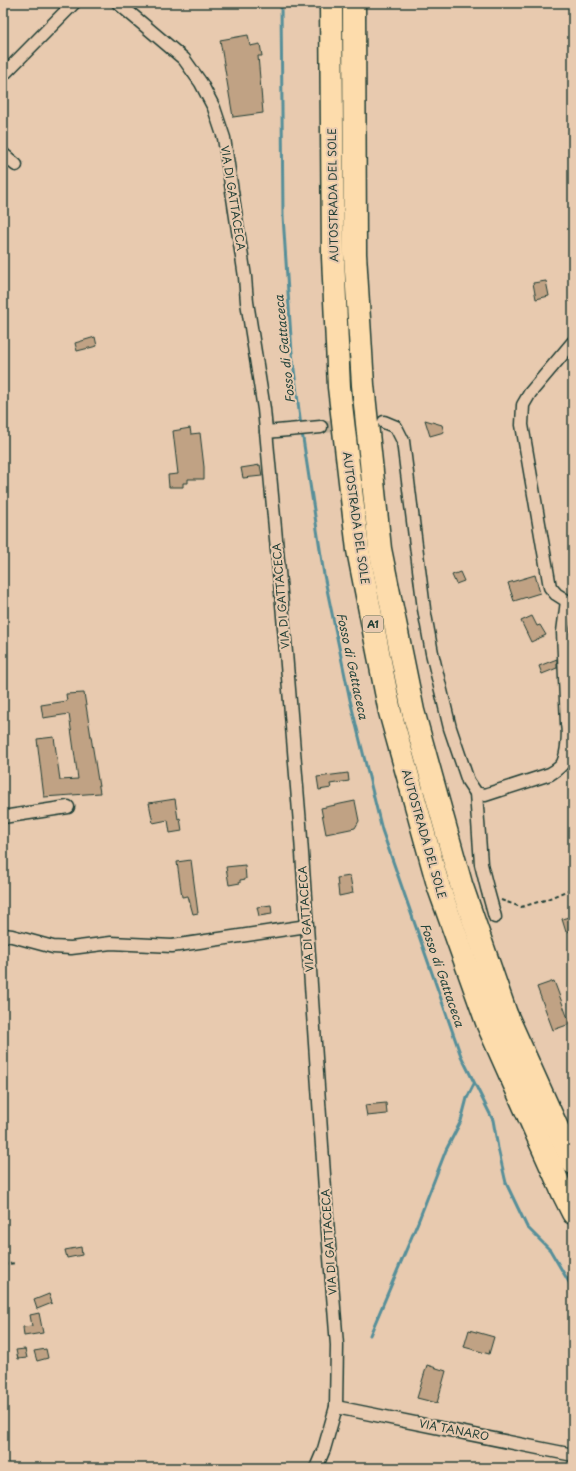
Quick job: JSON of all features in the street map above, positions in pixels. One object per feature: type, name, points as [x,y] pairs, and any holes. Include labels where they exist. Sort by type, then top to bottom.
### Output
[{"type":"highway","name":"AUTOSTRADA DEL SOLE","points":[[331,3],[334,256],[339,387],[358,550],[387,697],[439,888],[488,1025],[573,1213]]},
{"type":"highway","name":"AUTOSTRADA DEL SOLE","points":[[354,3],[355,254],[363,385],[380,549],[413,711],[461,884],[506,1014],[573,1163]]},
{"type":"street","points":[[3,75],[74,3]]},
{"type":"street","name":"VIA DI GATTACECA","points":[[118,3],[184,59],[201,83],[214,108],[224,138],[264,409],[282,604],[337,1345],[336,1407],[324,1449],[316,1468]]},
{"type":"street","points":[[3,154],[16,165]]},
{"type":"street","points":[[476,793],[485,795],[550,774],[558,769],[563,762],[568,733],[564,655],[564,632],[567,601],[556,594],[550,587],[522,425],[523,406],[530,393],[573,342]]},
{"type":"street","points":[[384,422],[396,427],[403,441],[423,601],[432,653],[450,728],[468,781],[476,793],[482,864],[495,917]]},
{"type":"street","points":[[266,432],[321,427]]},
{"type":"street","points":[[3,817],[68,807]]},
{"type":"street","points":[[3,936],[12,936],[53,947],[71,948],[111,943],[172,946],[307,926]]},
{"type":"street","name":"VIA TANARO","points":[[336,1407],[573,1455]]},
{"type":"path","points":[[489,894],[521,907],[545,900],[573,888]]},
{"type":"path","points":[[3,1265],[14,1263]]},
{"type":"building","points":[[248,35],[250,46],[260,44],[262,56],[258,56],[263,113],[233,117],[220,40]]},
{"type":"building","points":[[546,281],[549,296],[536,299],[533,283]]},
{"type":"building","points":[[95,337],[97,346],[77,351],[75,343]]},
{"type":"building","points":[[425,420],[442,425],[444,432],[430,436]]},
{"type":"building","points":[[190,428],[191,434],[200,433],[204,479],[188,479],[188,483],[183,483],[183,487],[169,487],[168,475],[178,474],[173,431]]},
{"type":"building","points":[[260,465],[262,476],[243,478],[241,468]]},
{"type":"building","points":[[460,572],[464,581],[456,584],[452,575]]},
{"type":"building","points":[[535,575],[540,593],[514,601],[508,583]]},
{"type":"building","points":[[532,616],[537,626],[540,625],[546,635],[531,642],[521,621]]},
{"type":"building","points":[[557,659],[557,668],[542,674],[539,666]]},
{"type":"building","points":[[84,693],[100,793],[44,797],[37,739],[54,737],[60,780],[78,779],[69,714],[43,718],[41,705],[67,701],[66,694]]},
{"type":"building","points":[[348,773],[349,781],[330,784],[331,788],[319,790],[317,777]]},
{"type":"building","points":[[175,799],[178,819],[180,818],[182,831],[170,833],[168,820],[153,823],[149,803]]},
{"type":"building","points":[[355,801],[359,821],[355,828],[326,834],[321,808]]},
{"type":"building","points":[[191,860],[198,913],[193,914],[188,896],[182,897],[177,862]]},
{"type":"building","points":[[245,865],[246,879],[240,880],[240,883],[229,885],[226,867]]},
{"type":"building","points":[[350,876],[353,893],[339,896],[337,878]]},
{"type":"building","points":[[271,905],[272,914],[259,916],[257,907]]},
{"type":"building","points":[[572,916],[573,930],[566,932],[562,919]]},
{"type":"building","points":[[554,981],[570,1024],[553,1030],[537,987]]},
{"type":"building","points":[[386,1103],[387,1114],[367,1116],[365,1105]]},
{"type":"building","points":[[81,1247],[82,1255],[67,1258],[65,1250]]},
{"type":"building","points":[[49,1294],[52,1303],[37,1309],[34,1300]]},
{"type":"building","points":[[39,1313],[43,1333],[24,1336],[23,1327],[32,1326],[30,1315]]},
{"type":"building","points":[[469,1330],[494,1337],[489,1354],[464,1347]]},
{"type":"building","points":[[25,1349],[27,1358],[18,1359],[16,1350]]},
{"type":"building","points":[[46,1349],[48,1358],[37,1361],[34,1351]]},
{"type":"building","points":[[427,1365],[446,1371],[437,1403],[417,1398]]},
{"type":"waterway","name":"Fosso di Gattaceca","points":[[281,3],[283,216],[292,353],[301,427]]},
{"type":"waterway","name":"Fosso di Gattaceca","points":[[302,432],[324,575],[350,700],[382,830],[461,1056],[493,1120],[506,1183],[527,1227],[550,1250],[573,1289]]},
{"type":"waterway","points":[[370,1335],[418,1222],[446,1150],[461,1121],[467,1098],[474,1084]]},
{"type":"tunnel","points":[[321,427],[349,425]]}]
